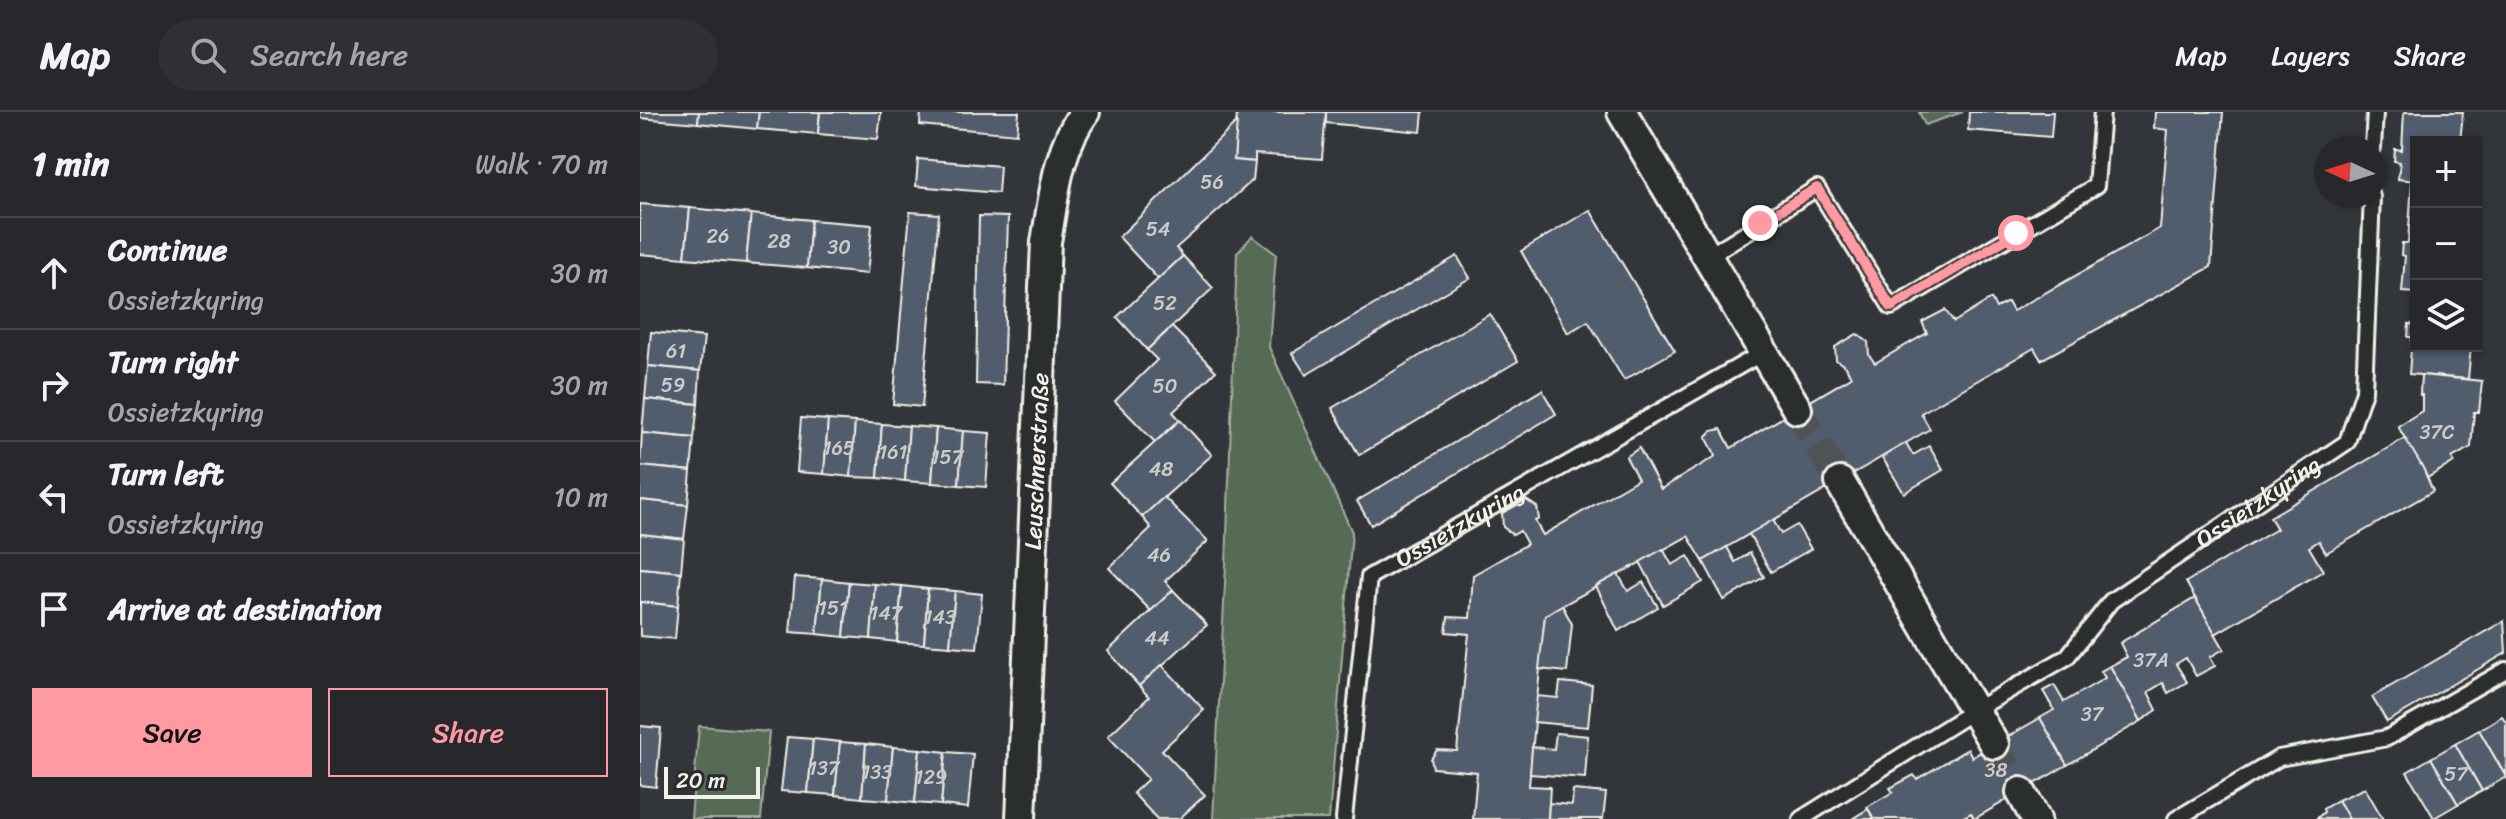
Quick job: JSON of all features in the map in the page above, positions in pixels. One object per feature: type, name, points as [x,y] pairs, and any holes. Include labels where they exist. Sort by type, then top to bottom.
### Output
[{"type":"street","name":"Leuschnerstraße","points":[[1021,819],[1046,242],[1058,171],[1072,129],[1085,112]]},
{"type":"street","points":[[1622,112],[1797,409]]},
{"type":"street","points":[[1840,482],[1994,744]]},
{"type":"street","points":[[2021,792],[2036,819]]},
{"type":"lane","points":[[1707,257],[1817,188],[1891,307],[2096,186],[2102,112]]},
{"type":"lane","points":[[2374,136],[2375,112]]},
{"type":"lane","name":"Ossietzkyring","points":[[1801,819],[1975,710],[2067,657],[2111,601],[2347,442],[2364,391],[2372,208]]},
{"type":"lane","name":"Ossietzkyring","points":[[1344,819],[1369,577],[1764,352]]},
{"type":"lane","points":[[2176,819],[2279,758],[2387,738],[2506,670]]},
{"type":"green space","points":[[1919,112],[1963,112],[1925,125]]},
{"type":"green space","points":[[1252,236],[1276,254],[1269,347],[1352,532],[1329,819],[1213,819],[1237,253]]},
{"type":"green space","points":[[699,726],[769,732],[761,819],[691,819]]},
{"type":"building","points":[[640,112],[699,112],[698,123],[640,118]]},
{"type":"building","points":[[699,112],[759,112],[757,129],[698,123]]},
{"type":"building","points":[[759,112],[820,112],[818,134],[757,129]]},
{"type":"building","points":[[820,112],[881,112],[878,139],[818,134]]},
{"type":"building","points":[[921,112],[1019,112],[1017,134],[920,125]]},
{"type":"building","points":[[1237,112],[1326,112],[1322,159],[1255,154],[1255,162],[1234,160]]},
{"type":"building","points":[[1326,112],[1423,112],[1421,132],[1326,123]]},
{"type":"building","points":[[1969,112],[2053,112],[2051,137],[1968,130]]},
{"type":"building","points":[[2155,112],[2223,112],[2211,267],[2041,360],[2034,348],[1921,413],[1930,429],[1703,561],[1688,536],[1545,615],[1529,786],[1550,787],[1548,819],[1473,819],[1477,772],[1433,768],[1431,759],[1437,750],[1457,751],[1469,634],[1446,632],[1448,617],[1470,618],[1473,575],[1527,544],[1520,531],[1513,535],[1503,527],[1502,513],[1526,500],[1537,507],[1539,519],[1535,521],[1543,535],[1638,479],[1626,457],[1639,448],[1661,489],[1716,456],[1706,437],[1712,431],[1721,429],[1731,448],[1851,377],[1846,367],[1836,360],[1835,347],[1857,334],[1868,342],[1869,355],[1875,363],[1927,333],[1922,322],[1945,310],[1954,322],[1991,299],[1996,308],[2008,302],[2013,311],[2160,228],[2168,130],[2154,128]]},
{"type":"building","points":[[2404,112],[2463,112],[2461,136],[2410,136],[2410,180],[2398,179],[2400,162],[2394,161],[2395,149],[2402,150]]},
{"type":"building","points":[[1237,122],[1234,160],[1255,162],[1253,180],[1176,248],[1183,256],[1158,279],[1119,237]]},
{"type":"building","points":[[918,159],[1000,166],[998,193],[916,186]]},
{"type":"building","points":[[640,204],[690,208],[685,258],[640,254]]},
{"type":"building","points":[[690,208],[751,214],[746,263],[685,258]]},
{"type":"building","points":[[1590,210],[1675,351],[1624,380],[1588,321],[1568,333],[1521,251]]},
{"type":"building","points":[[910,212],[939,214],[922,407],[893,404]]},
{"type":"building","points":[[2410,212],[2410,293],[2402,292],[2405,256],[2401,255],[2402,243],[2408,243]]},
{"type":"building","points":[[751,214],[811,220],[807,268],[746,263]]},
{"type":"building","points":[[979,216],[1008,217],[1003,385],[976,384]]},
{"type":"building","points":[[811,220],[872,225],[867,274],[807,268]]},
{"type":"building","points":[[1183,256],[1213,288],[1147,350],[1117,317]]},
{"type":"building","points":[[1457,256],[1470,278],[1306,375],[1292,353]]},
{"type":"building","points":[[1490,314],[1518,361],[1359,455],[1332,408]]},
{"type":"building","points":[[1172,327],[1216,371],[1173,412],[1180,420],[1155,442],[1115,401],[1157,360],[1147,350]]},
{"type":"building","points":[[651,332],[704,337],[700,371],[648,366]]},
{"type":"building","points":[[2411,352],[2470,352],[2468,379],[2409,374]]},
{"type":"building","points":[[648,366],[700,371],[698,404],[645,399]]},
{"type":"building","points":[[2421,375],[2482,381],[2479,412],[2474,412],[2471,447],[2452,458],[2454,462],[2427,478],[2398,426],[2422,411]]},
{"type":"building","points":[[1542,390],[1556,414],[1371,525],[1357,501]]},
{"type":"building","points":[[645,399],[698,404],[694,438],[642,433]]},
{"type":"building","points":[[801,418],[828,420],[824,474],[797,472]]},
{"type":"building","points":[[828,420],[855,422],[851,477],[824,474]]},
{"type":"building","points":[[1180,420],[1212,455],[1142,517],[1110,483]]},
{"type":"building","points":[[855,422],[882,424],[878,478],[851,477]]},
{"type":"building","points":[[882,424],[909,426],[905,481],[878,478]]},
{"type":"building","points":[[909,426],[936,428],[932,483],[905,481]]},
{"type":"building","points":[[936,428],[963,431],[959,485],[932,483]]},
{"type":"building","points":[[963,431],[990,433],[986,487],[959,485]]},
{"type":"building","points":[[642,433],[694,438],[691,471],[640,466]]},
{"type":"building","points":[[2405,438],[2433,491],[2326,553],[2319,541],[2309,547],[2323,571],[2215,634],[2186,582],[2277,529],[2270,517]]},
{"type":"building","points":[[1906,443],[1913,455],[1929,446],[1943,470],[1904,493],[1882,457]]},
{"type":"building","points":[[640,466],[691,471],[688,505],[640,500]]},
{"type":"building","points":[[1164,497],[1208,541],[1165,581],[1173,590],[1151,611],[1109,568],[1151,528],[1142,517]]},
{"type":"building","points":[[640,500],[688,505],[684,539],[640,534]]},
{"type":"building","points":[[1773,520],[1781,534],[1797,525],[1811,549],[1771,572],[1749,534]]},
{"type":"building","points":[[640,534],[684,539],[681,572],[640,568]]},
{"type":"building","points":[[1727,547],[1735,562],[1750,553],[1764,577],[1724,600],[1703,561]]},
{"type":"building","points":[[1663,549],[1672,565],[1688,556],[1703,582],[1663,605],[1640,562]]},
{"type":"building","points":[[640,568],[681,572],[678,606],[640,602]]},
{"type":"building","points":[[1618,574],[1628,591],[1643,582],[1658,607],[1618,631],[1596,586]]},
{"type":"building","points":[[795,577],[822,579],[817,634],[790,632]]},
{"type":"building","points":[[822,579],[849,582],[844,637],[817,634]]},
{"type":"building","points":[[849,582],[875,584],[871,639],[844,637]]},
{"type":"building","points":[[875,584],[902,586],[897,642],[871,639]]},
{"type":"building","points":[[902,586],[928,589],[924,644],[897,642]]},
{"type":"building","points":[[928,589],[955,591],[950,646],[924,644]]},
{"type":"building","points":[[1173,590],[1207,625],[1139,686],[1108,651]]},
{"type":"building","points":[[955,591],[982,594],[977,648],[950,646]]},
{"type":"building","points":[[2195,598],[2224,649],[2210,657],[2215,666],[2196,676],[2186,658],[2176,664],[2187,682],[2168,693],[2163,683],[2148,692],[2157,710],[2141,721],[2110,666],[2127,657],[2120,643]]},
{"type":"building","points":[[640,602],[678,606],[675,639],[640,636]]},
{"type":"building","points":[[1562,605],[1572,624],[1567,672],[1539,669],[1545,615]]},
{"type":"building","points":[[2504,621],[2506,653],[2387,722],[2372,697]]},
{"type":"building","points":[[1162,665],[1204,710],[1162,750],[1205,795],[1179,819],[1157,819],[1133,793],[1148,779],[1108,736],[1149,697],[1139,686]]},
{"type":"building","points":[[2110,666],[2141,721],[2067,765],[2040,718],[2054,710],[2043,691],[2054,685],[2064,702],[2105,678],[2101,671]]},
{"type":"building","points":[[1560,682],[1592,685],[1588,727],[1534,722],[1537,696],[1558,698]]},
{"type":"building","points":[[2502,716],[2506,722],[2506,777],[2479,730]]},
{"type":"building","points":[[2040,718],[2067,765],[1974,819],[1971,813],[1960,819],[1874,819],[1867,807],[1893,792],[1890,788],[1914,775],[1917,779],[1968,749],[1972,757]]},
{"type":"building","points":[[640,726],[661,728],[656,787],[640,785]]},
{"type":"building","points":[[2479,730],[2506,777],[2482,791],[2455,744]]},
{"type":"building","points":[[1556,733],[1588,736],[1585,778],[1530,774],[1532,747],[1554,749]]},
{"type":"building","points":[[787,737],[813,739],[808,793],[781,791]]},
{"type":"building","points":[[813,739],[840,742],[835,795],[808,793]]},
{"type":"building","points":[[840,742],[866,744],[862,798],[835,795]]},
{"type":"building","points":[[866,744],[893,747],[888,800],[862,798]]},
{"type":"building","points":[[2455,744],[2482,791],[2458,804],[2431,758]]},
{"type":"building","points":[[893,747],[920,749],[915,803],[888,800]]},
{"type":"building","points":[[920,749],[946,752],[941,805],[915,803]]},
{"type":"building","points":[[946,752],[973,754],[968,808],[941,805]]},
{"type":"building","points":[[2431,758],[2458,804],[2434,818],[2407,772]]},
{"type":"building","points":[[2365,788],[2383,819],[2349,819],[2338,800]]},
{"type":"building","points":[[1573,790],[1606,793],[1603,819],[1548,819],[1549,803],[1572,805]]},
{"type":"building","points":[[2338,800],[2349,819],[2316,819],[2324,812],[2323,809]]},
{"type":"building","points":[[1868,809],[1874,819],[1852,819]]},
{"type":"tunnel","points":[[1797,409],[1840,482]]},
{"type":"tunnel","points":[[1994,744],[2021,792]]},
{"type":"route","points":[[1760,223],[1817,188],[1891,307],[2016,233]]}]
